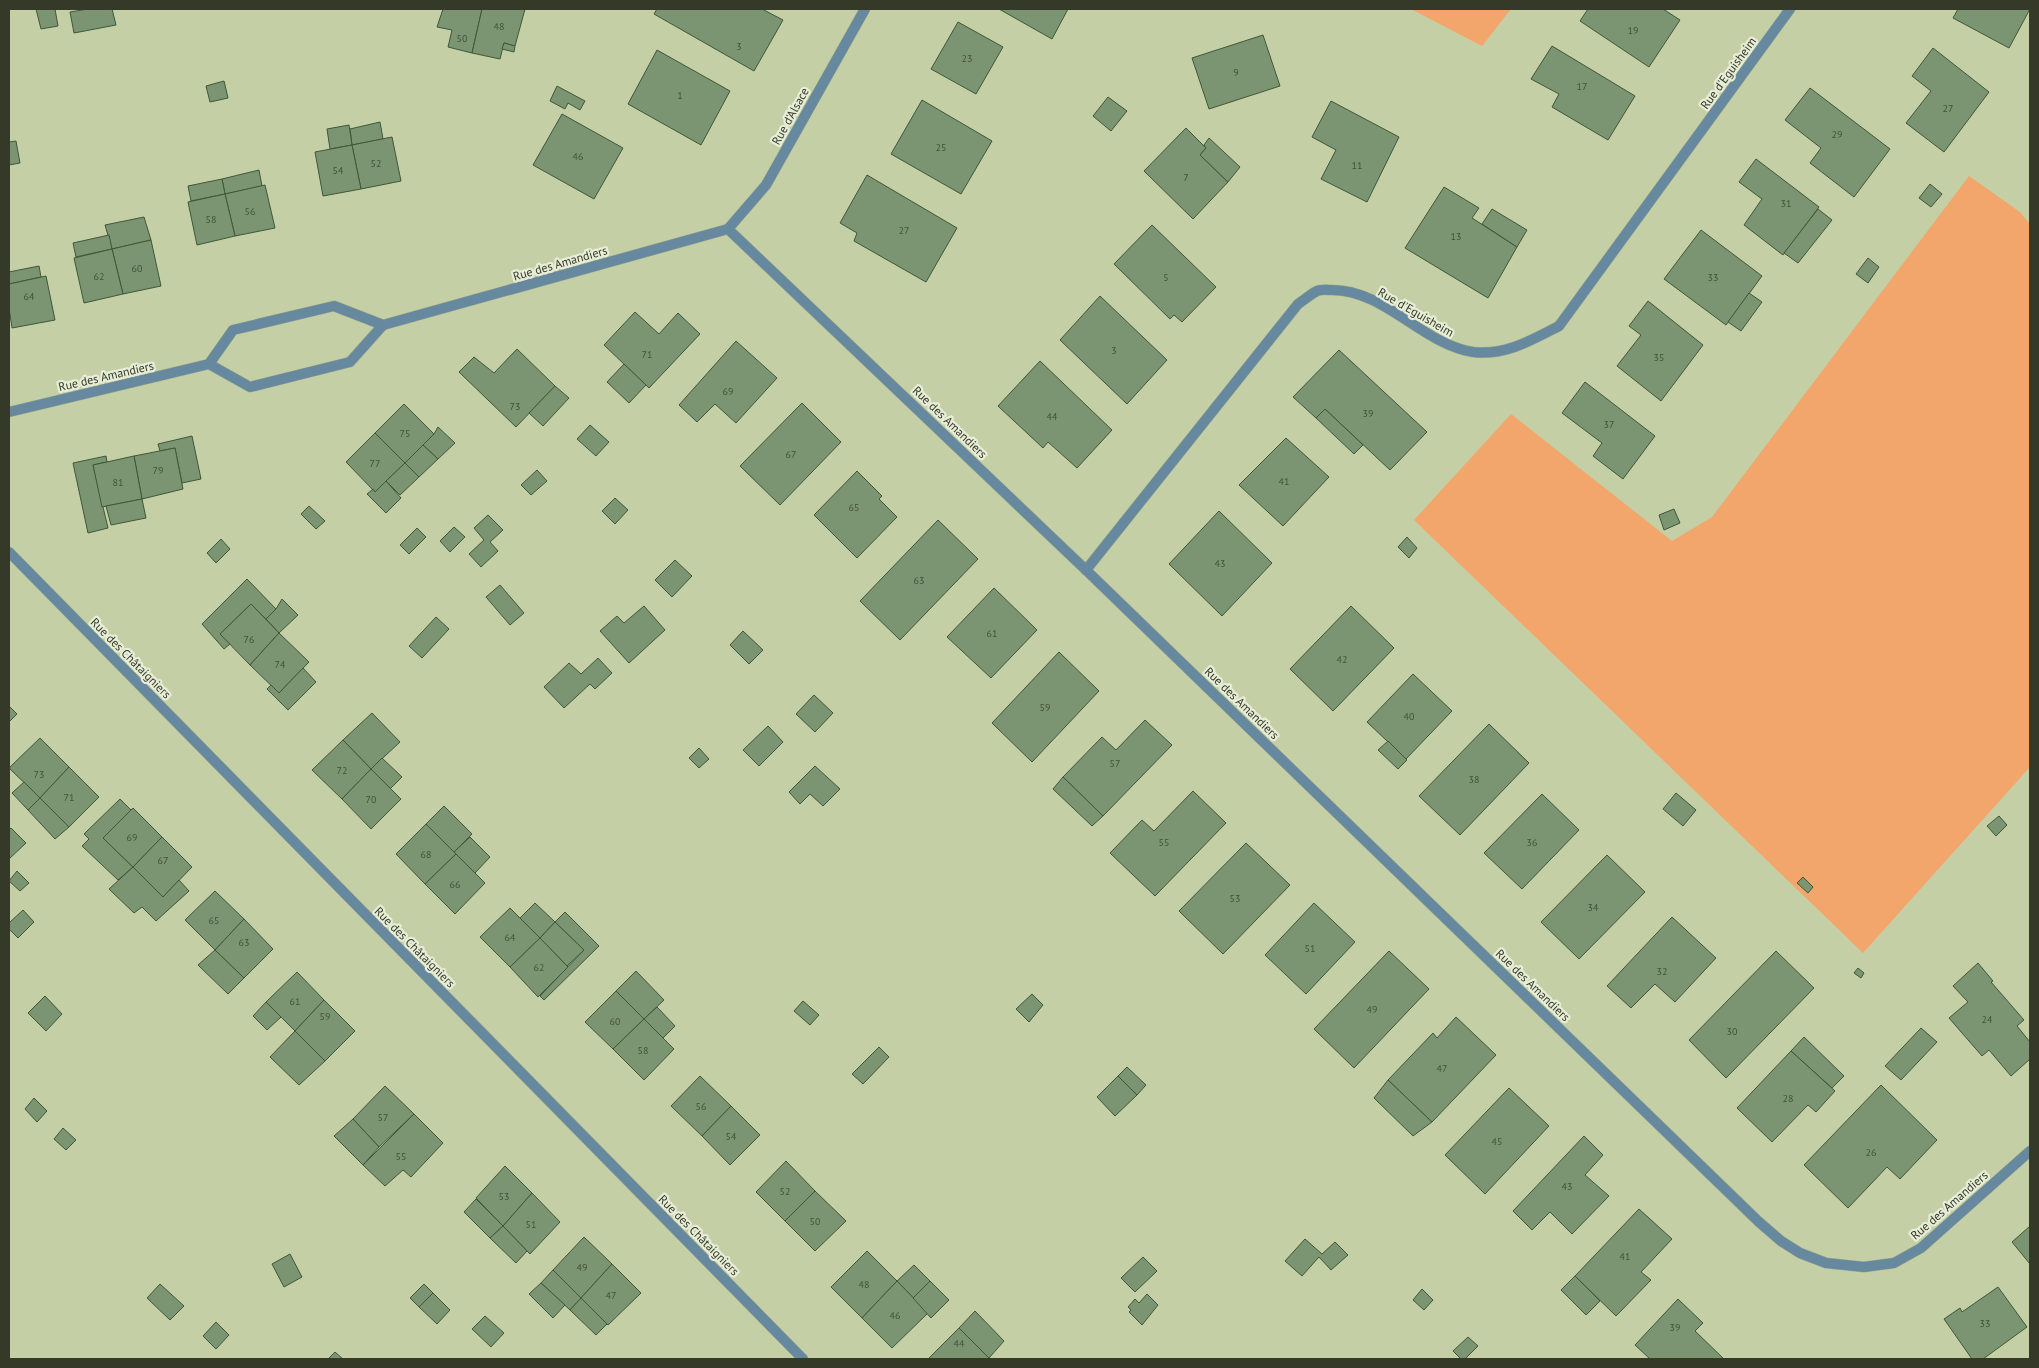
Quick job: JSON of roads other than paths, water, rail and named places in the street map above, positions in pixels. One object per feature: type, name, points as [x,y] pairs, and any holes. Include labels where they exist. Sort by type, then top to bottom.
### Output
[{"type":"street","name":"Rue d'Alsace","points":[[728,229],[766,185],[865,9]]},
{"type":"street","name":"Rue d'Eguisheim","points":[[1086,570],[1298,304],[1318,290],[1342,290],[1361,295],[1455,348],[1475,352],[1502,352],[1529,342],[1559,326],[1790,9]]},
{"type":"street","name":"Rue des Amandiers","points":[[383,325],[728,229],[1086,570],[1760,1222],[1787,1245],[1800,1253],[1834,1264],[1864,1267],[1894,1263],[1921,1248],[2030,1151]]},
{"type":"street","points":[[334,306],[383,325],[350,362],[250,387],[208,364],[233,330],[334,306]]},
{"type":"street","name":"Rue des Amandiers","points":[[9,412],[208,364]]},
{"type":"street","name":"Rue des Châtaigniers","points":[[9,552],[803,1359]]},
{"type":"street","points":[[790,1346],[792,1359]]}]
